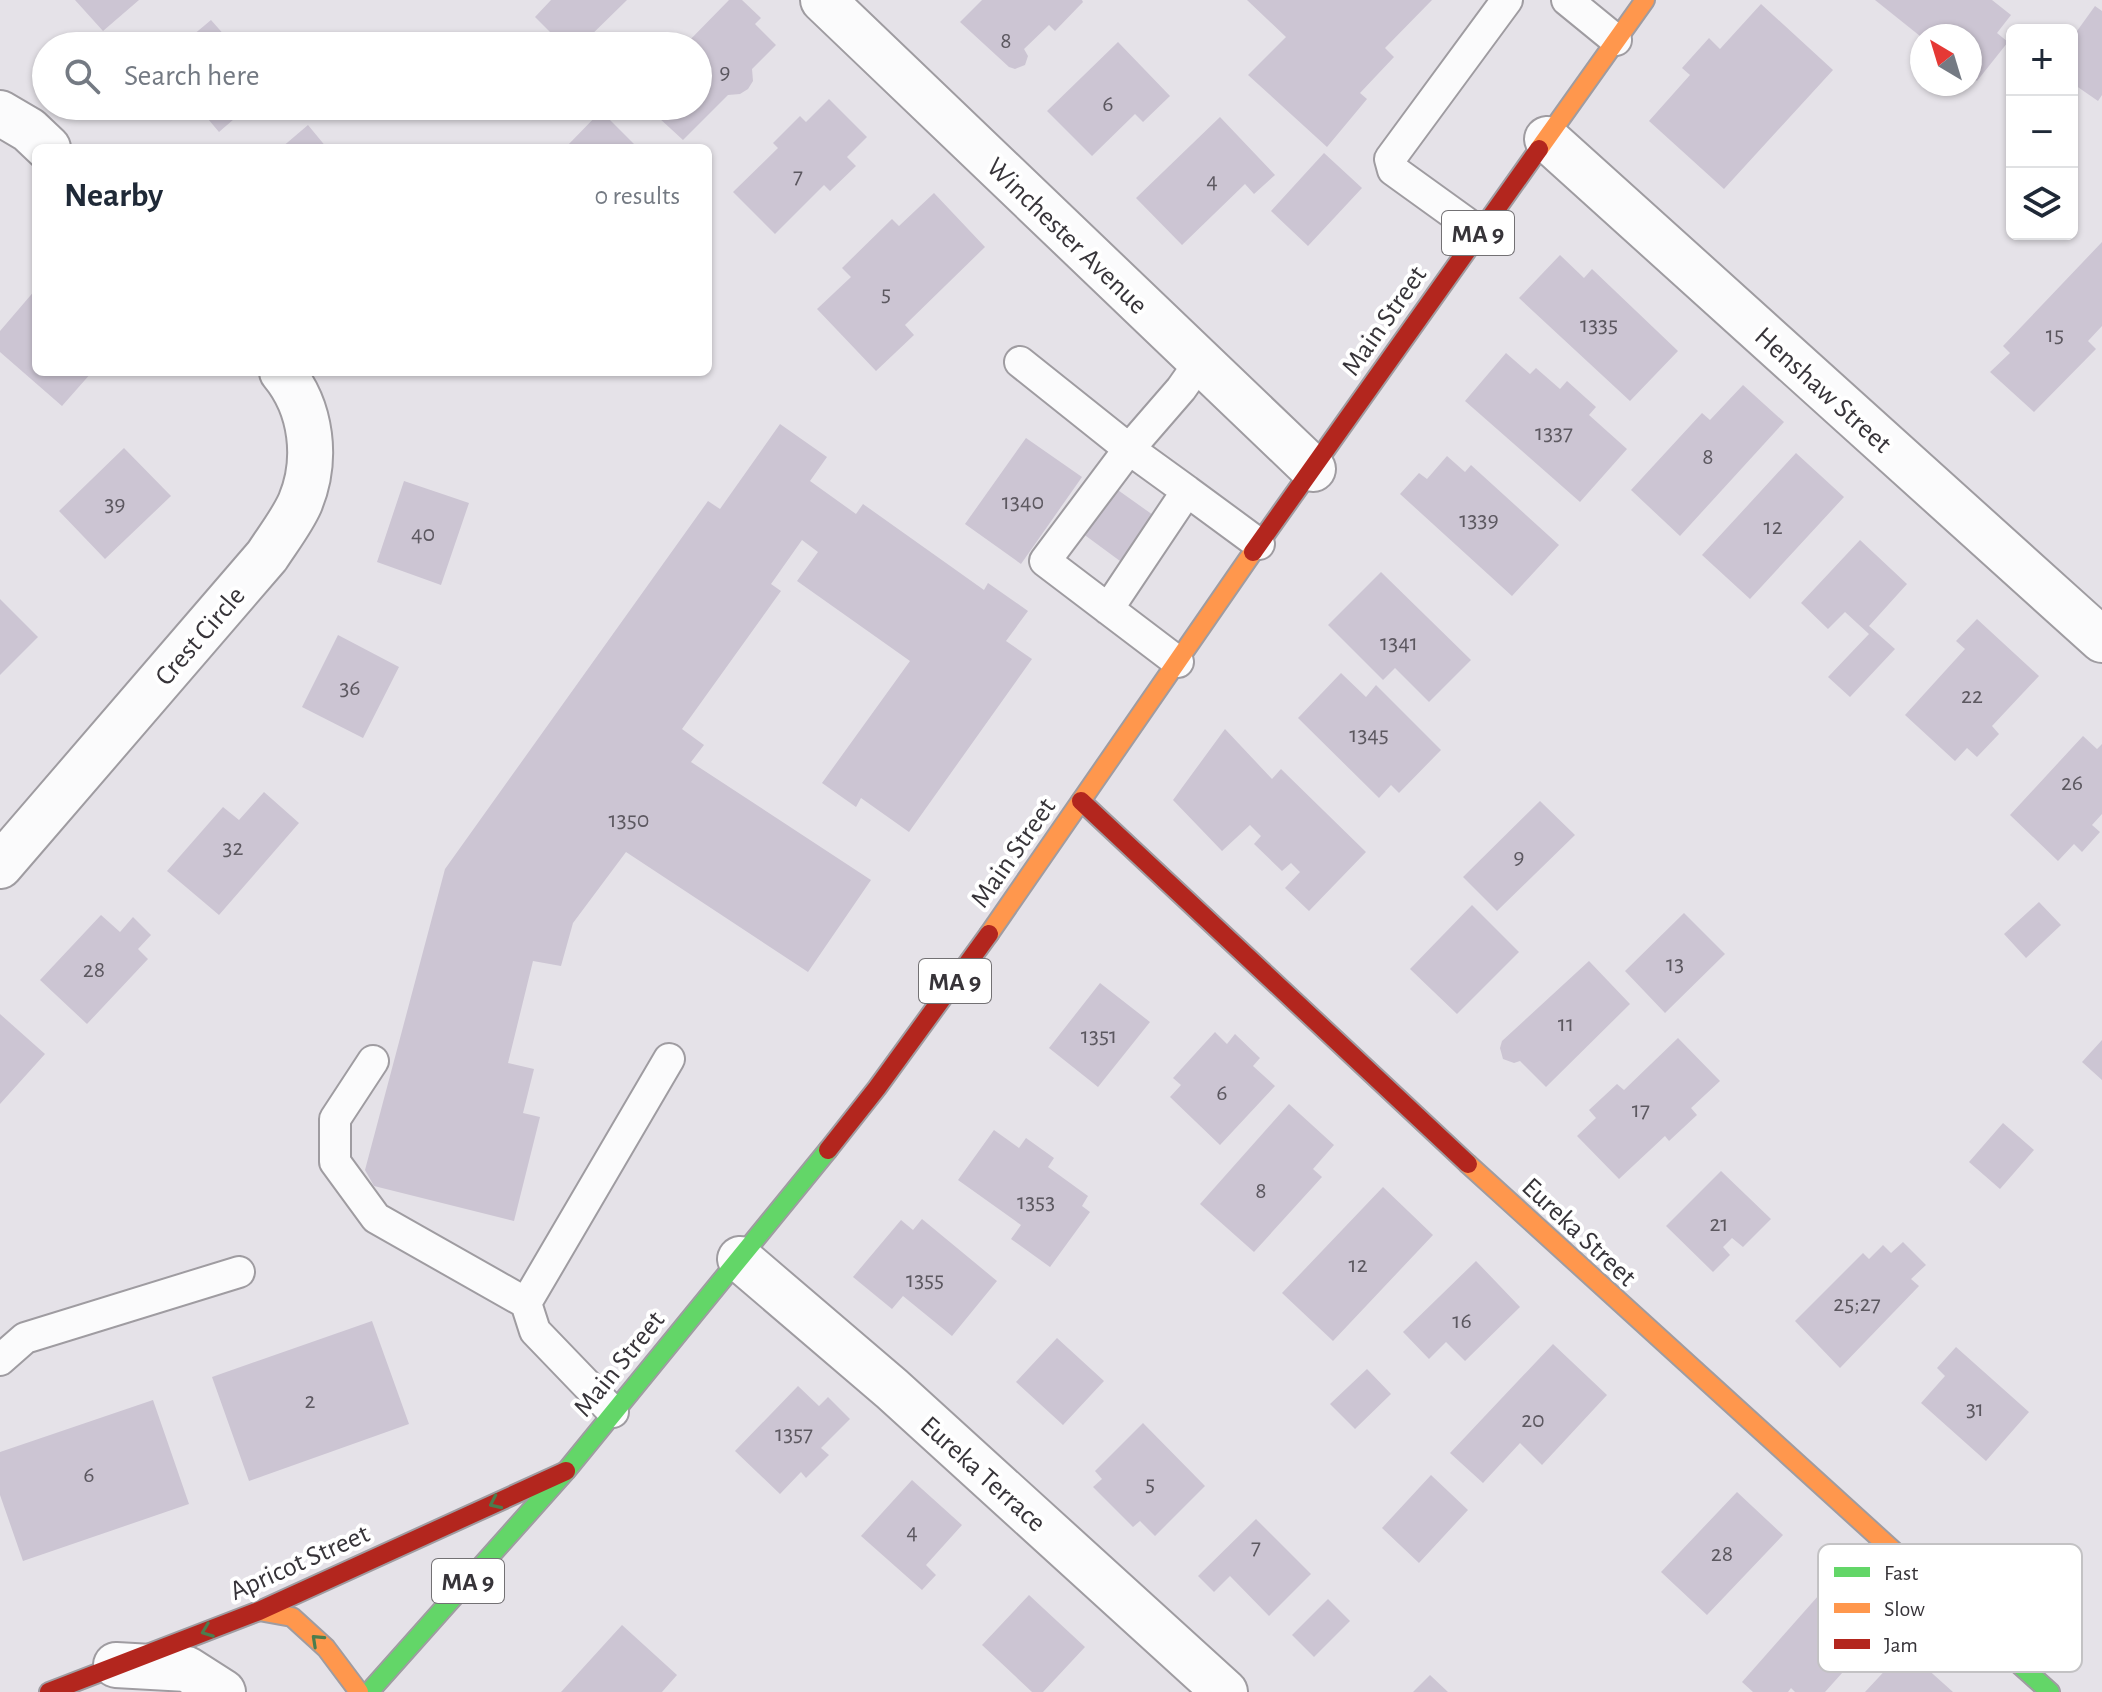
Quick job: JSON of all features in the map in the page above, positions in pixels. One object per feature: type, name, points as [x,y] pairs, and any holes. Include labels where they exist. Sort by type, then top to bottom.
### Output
[{"type":"main road","name":"Main Street","points":[[369,1692],[566,1471],[877,1088],[972,958],[1259,544],[1645,0]]},
{"type":"main road","name":"Eureka Street","points":[[1081,801],[1260,973],[1688,1368],[1885,1544]]},
{"type":"main road","name":"Apricot Street","points":[[49,1692],[259,1611],[566,1471]]},
{"type":"main road","points":[[259,1611],[292,1617],[326,1648],[359,1692]]},
{"type":"main road","name":"Eureka Street","points":[[2028,1672],[2050,1692]]},
{"type":"street","name":"Winchester Avenue","points":[[823,0],[1313,469]]},
{"type":"street","points":[[0,113],[29,130],[44,144]]},
{"type":"street","name":"Henshaw Street","points":[[1547,139],[2102,640]]},
{"type":"street","name":"Crest Circle","points":[[0,866],[267,556],[299,507],[309,481],[308,422],[298,395],[285,376]]},
{"type":"street","name":"Eureka Terrace","points":[[740,1259],[892,1389],[1225,1692]]},
{"type":"street","points":[[116,1665],[187,1669],[223,1692]]},
{"type":"lane","points":[[1479,232],[1393,170],[1390,159],[1507,0]]},
{"type":"lane","points":[[1567,0],[1616,40]]},
{"type":"lane","points":[[1020,362],[1129,449],[1259,544]]},
{"type":"lane","points":[[1178,662],[1045,561],[1129,449],[1200,362]]},
{"type":"lane","points":[[1108,609],[1187,491]]},
{"type":"lane","points":[[526,1303],[669,1059]]},
{"type":"lane","points":[[373,1061],[335,1119],[335,1162],[376,1218],[526,1303],[535,1331],[613,1412]]},
{"type":"lane","points":[[0,1360],[25,1338],[239,1272]]},
{"type":"building","points":[[75,0],[139,0],[103,31]]},
{"type":"building","points":[[551,0],[627,0],[594,32],[550,32],[535,17]]},
{"type":"building","points":[[729,0],[742,0],[761,18],[755,24],[776,45],[752,69],[753,81],[748,89],[740,94],[728,95],[712,111],[712,32],[698,32]]},
{"type":"building","points":[[982,0],[1083,2],[1055,31],[1049,25],[1024,49],[1028,56],[1025,65],[1015,69],[960,22]]},
{"type":"building","points":[[1247,0],[1432,0],[1385,48],[1394,57],[1360,93],[1367,99],[1327,147],[1248,75],[1286,37]]},
{"type":"building","points":[[1875,0],[1992,0],[2011,15],[1997,33],[2006,40],[2006,45],[1982,75],[1982,24],[1910,24],[1910,28]]},
{"type":"building","points":[[1761,4],[1833,70],[1724,189],[1649,121],[1690,75],[1682,68],[1709,38],[1720,49]]},
{"type":"building","points":[[2095,6],[2102,11],[2102,95],[2098,101],[2078,87],[2078,30]]},
{"type":"building","points":[[211,20],[222,32],[197,32]]},
{"type":"building","points":[[1118,42],[1170,96],[1143,122],[1135,114],[1092,156],[1047,111]]},
{"type":"building","points":[[829,99],[867,137],[847,157],[856,166],[830,191],[824,185],[775,234],[733,192],[778,148],[773,143],[800,116],[806,122]]},
{"type":"building","points":[[1220,117],[1275,175],[1254,194],[1245,184],[1182,245],[1136,198]]},
{"type":"building","points":[[209,120],[233,120],[219,132]]},
{"type":"building","points":[[592,120],[610,120],[634,144],[569,144]]},
{"type":"building","points":[[661,120],[703,120],[683,140]]},
{"type":"building","points":[[308,125],[324,144],[286,144]]},
{"type":"building","points":[[1324,153],[1362,188],[1308,246],[1271,211]]},
{"type":"building","points":[[934,193],[985,247],[905,325],[914,335],[876,371],[817,309],[851,277],[842,268],[892,219],[899,226]]},
{"type":"building","points":[[2102,242],[2102,326],[2088,341],[2096,349],[2034,412],[1990,372],[2010,353],[2003,346]]},
{"type":"building","points":[[1560,255],[1584,278],[1592,269],[1678,351],[1630,401],[1519,298]]},
{"type":"building","points":[[32,294],[32,376],[88,376],[62,406],[0,352],[0,331]]},
{"type":"building","points":[[1506,353],[1530,374],[1536,368],[1560,389],[1567,381],[1596,407],[1589,415],[1627,449],[1580,502],[1465,401]]},
{"type":"building","points":[[1743,385],[1784,422],[1680,536],[1631,490],[1702,413],[1710,420]]},
{"type":"building","points":[[780,424],[827,457],[810,481],[856,514],[863,504],[984,590],[988,583],[1028,611],[1006,641],[1032,659],[909,832],[861,798],[856,807],[822,783],[910,661],[797,581],[818,552],[802,540],[771,584],[781,591],[682,729],[704,745],[691,762],[871,880],[808,972],[626,852],[573,923],[561,966],[533,961],[508,1063],[534,1069],[523,1113],[540,1117],[514,1221],[374,1186],[365,1170],[445,869],[708,501],[720,509]]},
{"type":"building","points":[[1026,438],[1082,477],[1021,564],[965,524]]},
{"type":"building","points":[[124,448],[171,496],[105,559],[59,511]]},
{"type":"building","points":[[1796,453],[1844,497],[1750,599],[1702,555]]},
{"type":"building","points":[[1447,456],[1465,472],[1471,465],[1559,545],[1512,596],[1400,494],[1419,473],[1427,479]]},
{"type":"building","points":[[404,481],[469,503],[441,585],[377,562]]},
{"type":"building","points":[[1115,488],[1153,515],[1120,561],[1082,533]]},
{"type":"building","points":[[1860,540],[1907,584],[1869,626],[1895,649],[1850,697],[1828,677],[1869,634],[1845,612],[1828,629],[1801,603]]},
{"type":"building","points":[[1381,572],[1471,660],[1429,702],[1395,668],[1383,680],[1328,625]]},
{"type":"building","points":[[0,599],[38,637],[0,675]]},
{"type":"building","points":[[1977,619],[2039,676],[1992,726],[1999,734],[1977,757],[1967,748],[1955,761],[1905,715],[1965,649],[1956,641]]},
{"type":"building","points":[[338,635],[399,667],[363,738],[302,707]]},
{"type":"building","points":[[1341,673],[1366,697],[1376,685],[1441,750],[1399,793],[1391,785],[1379,798],[1298,718]]},
{"type":"building","points":[[1225,729],[1272,779],[1281,769],[1366,852],[1309,911],[1285,888],[1300,872],[1291,863],[1282,871],[1254,844],[1261,836],[1250,825],[1222,851],[1173,800]]},
{"type":"building","points":[[2083,736],[2097,749],[2102,744],[2102,814],[2092,825],[2100,832],[2082,852],[2074,844],[2058,861],[2010,815]]},
{"type":"building","points":[[264,792],[299,823],[219,915],[167,871],[223,807],[239,820]]},
{"type":"building","points":[[1540,801],[1575,835],[1497,911],[1463,877]]},
{"type":"building","points":[[2039,902],[2061,925],[2026,958],[2004,934]]},
{"type":"building","points":[[1472,905],[1519,952],[1457,1014],[1410,969]]},
{"type":"building","points":[[1684,913],[1725,954],[1665,1013],[1625,971]]},
{"type":"building","points":[[101,915],[120,932],[133,917],[151,935],[138,949],[148,959],[87,1024],[40,980]]},
{"type":"building","points":[[1589,961],[1630,1004],[1546,1087],[1520,1061],[1514,1063],[1503,1059],[1502,1041]]},
{"type":"building","points":[[1100,983],[1150,1022],[1098,1087],[1049,1048]]},
{"type":"building","points":[[0,1014],[45,1054],[0,1104]]},
{"type":"building","points":[[1215,1032],[1227,1044],[1235,1034],[1260,1058],[1253,1066],[1275,1086],[1220,1145],[1170,1097],[1181,1085],[1173,1078]]},
{"type":"building","points":[[1678,1038],[1720,1081],[1691,1108],[1697,1115],[1669,1141],[1665,1136],[1619,1179],[1577,1136],[1596,1118],[1589,1110],[1617,1084],[1624,1090]]},
{"type":"building","points":[[2102,1040],[2102,1080],[2082,1062]]},
{"type":"building","points":[[1289,1104],[1334,1145],[1313,1169],[1322,1177],[1254,1252],[1200,1204]]},
{"type":"building","points":[[2003,1123],[2034,1150],[2000,1189],[1969,1162]]},
{"type":"building","points":[[994,1130],[1019,1148],[1026,1138],[1054,1158],[1048,1167],[1088,1196],[1082,1206],[1090,1212],[1050,1267],[1011,1239],[1021,1225],[958,1180]]},
{"type":"building","points":[[1721,1171],[1771,1219],[1743,1247],[1732,1238],[1723,1247],[1730,1255],[1713,1272],[1666,1226]]},
{"type":"building","points":[[1383,1187],[1433,1235],[1333,1341],[1282,1293]]},
{"type":"building","points":[[922,1219],[997,1281],[952,1336],[903,1296],[892,1309],[853,1277],[901,1220],[913,1230]]},
{"type":"building","points":[[1903,1242],[1926,1265],[1911,1279],[1919,1286],[1840,1368],[1795,1321],[1863,1253],[1869,1259],[1883,1245],[1891,1253]]},
{"type":"building","points":[[1476,1261],[1520,1307],[1465,1361],[1446,1342],[1429,1359],[1403,1332]]},
{"type":"building","points":[[372,1321],[409,1424],[249,1481],[212,1377]]},
{"type":"building","points":[[1057,1338],[1104,1381],[1063,1425],[1016,1382]]},
{"type":"building","points":[[1553,1344],[1607,1395],[1542,1465],[1520,1443],[1483,1483],[1450,1453]]},
{"type":"building","points":[[1956,1347],[2029,1412],[1986,1461],[1921,1403],[1945,1376],[1937,1368]]},
{"type":"building","points":[[1367,1369],[1391,1394],[1355,1429],[1330,1404]]},
{"type":"building","points":[[798,1386],[819,1406],[828,1397],[850,1419],[821,1448],[829,1455],[806,1478],[801,1472],[780,1494],[735,1451]]},
{"type":"building","points":[[153,1400],[189,1504],[23,1561],[0,1495],[0,1452]]},
{"type":"building","points":[[1143,1423],[1205,1486],[1155,1536],[1140,1521],[1133,1527],[1093,1487],[1102,1479],[1095,1471]]},
{"type":"building","points":[[1431,1475],[1468,1510],[1419,1563],[1382,1528]]},
{"type":"building","points":[[912,1480],[962,1525],[926,1565],[936,1575],[922,1590],[861,1536]]},
{"type":"building","points":[[1737,1492],[1783,1535],[1707,1615],[1661,1572]]},
{"type":"building","points":[[1256,1519],[1311,1574],[1269,1616],[1230,1576],[1214,1592],[1198,1576]]},
{"type":"building","points":[[1029,1595],[1085,1647],[1043,1692],[1032,1692],[982,1645]]},
{"type":"building","points":[[1818,1596],[1818,1672],[1843,1672],[1825,1692],[1795,1692],[1791,1688],[1788,1692],[1753,1692],[1742,1682]]},
{"type":"building","points":[[1328,1599],[1350,1621],[1314,1657],[1292,1635]]},
{"type":"building","points":[[622,1625],[677,1675],[662,1692],[561,1692]]},
{"type":"building","points":[[1884,1672],[1931,1672],[1953,1692],[1865,1692]]},
{"type":"building","points":[[1430,1675],[1448,1692],[1413,1692]]},
{"type":"traffic: fast","points":[[369,1692],[566,1471],[828,1150]]},
{"type":"traffic: fast","points":[[2028,1672],[2050,1692]]},
{"type":"traffic: slow","points":[[1539,149],[1645,0]]},
{"type":"traffic: slow","points":[[989,934],[1253,552]]},
{"type":"traffic: slow","points":[[1468,1164],[1886,1544]]},
{"type":"traffic: slow","points":[[259,1611],[292,1617],[326,1648],[359,1692]]},
{"type":"traffic: jam","points":[[1253,552],[1539,149]]},
{"type":"traffic: jam","points":[[1081,801],[1468,1164]]},
{"type":"traffic: jam","points":[[828,1150],[989,934]]},
{"type":"traffic: jam","points":[[49,1692],[259,1611],[566,1471]]}]
